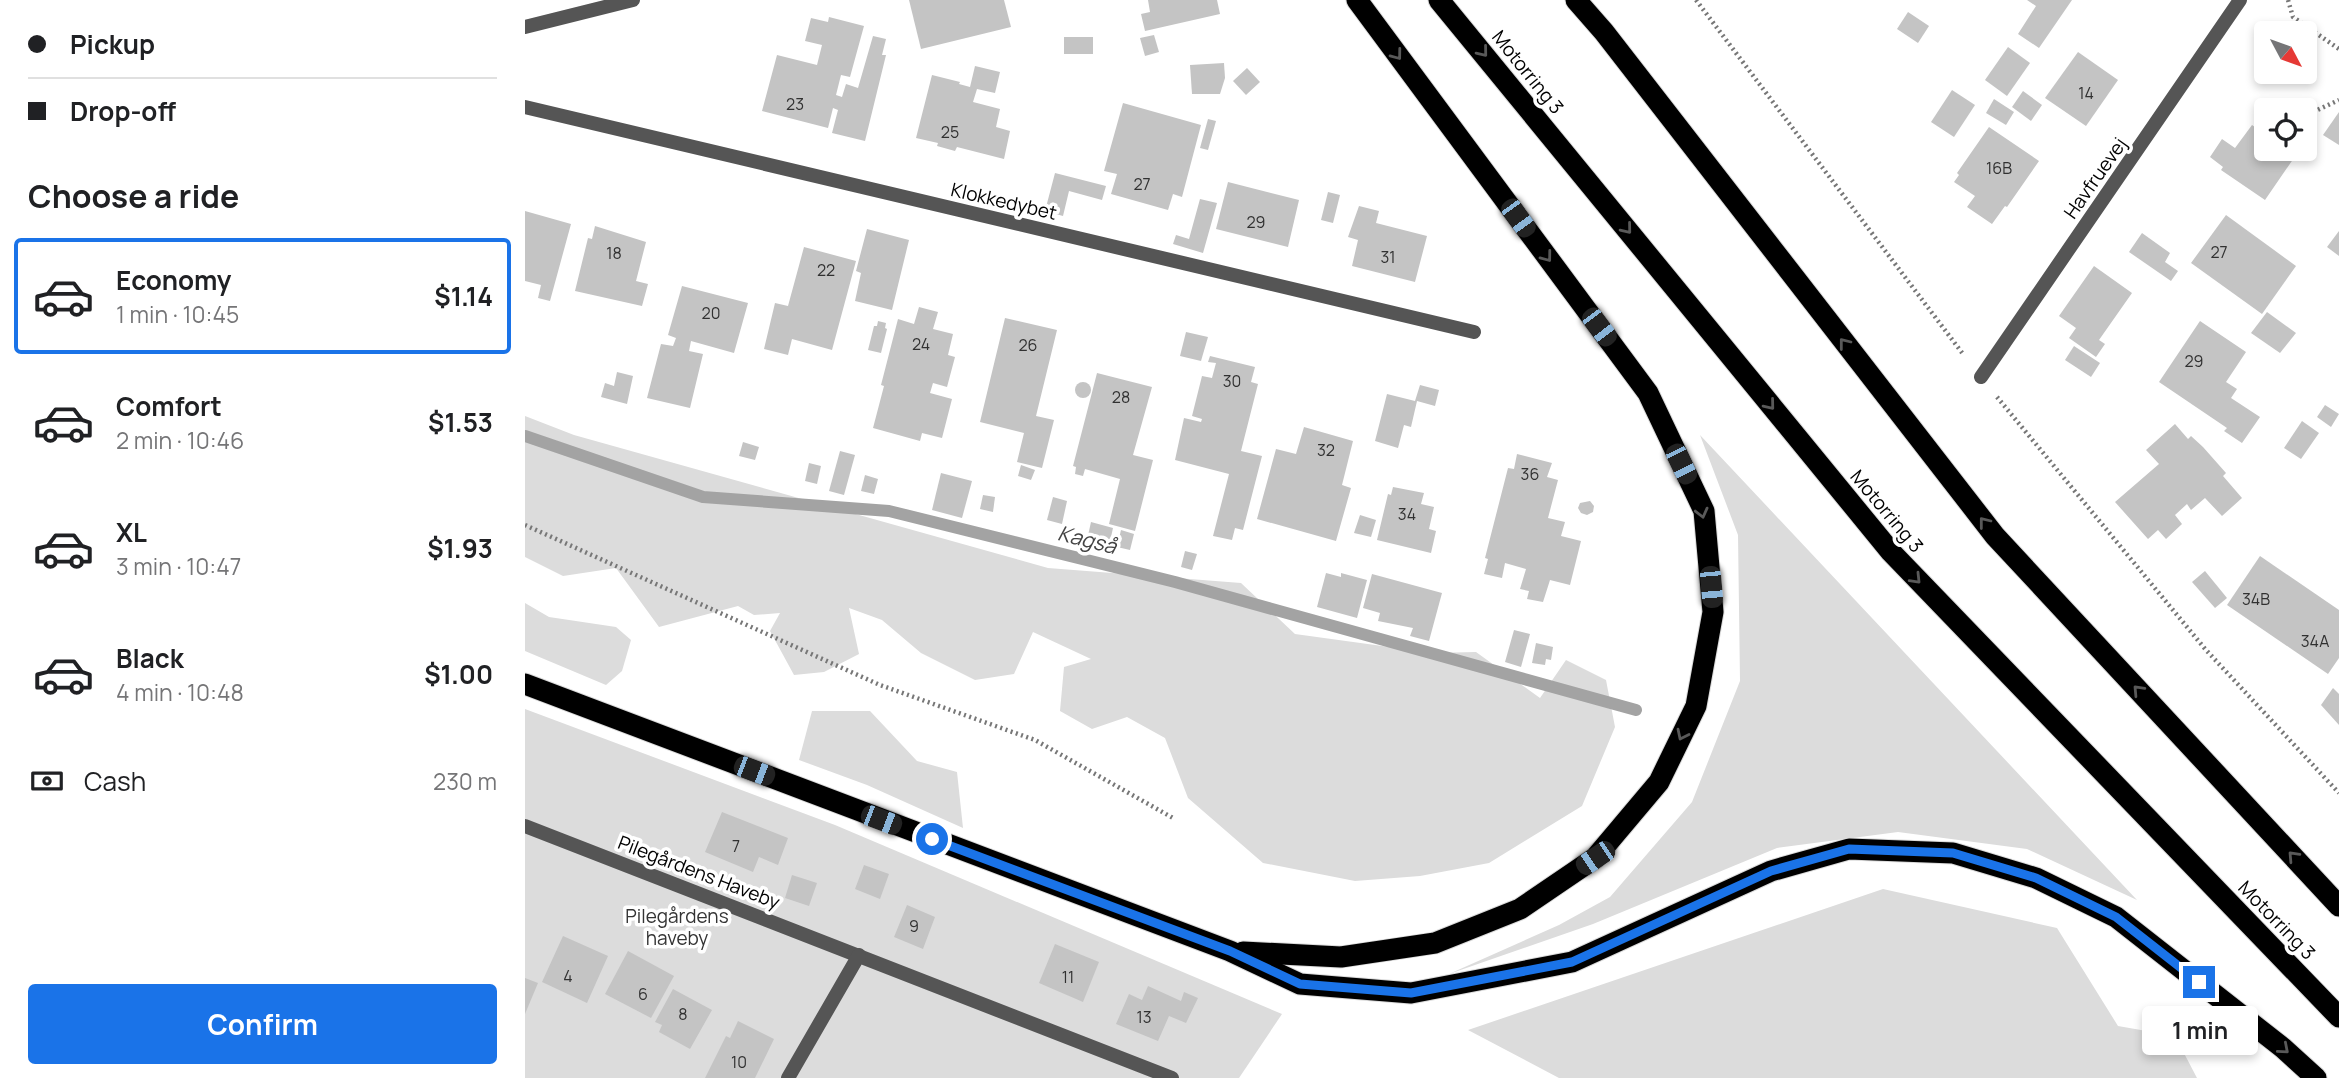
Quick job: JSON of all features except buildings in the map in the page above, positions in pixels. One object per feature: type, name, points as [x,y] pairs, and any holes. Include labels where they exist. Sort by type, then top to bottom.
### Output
[{"type":"highway","points":[[1230,951],[1341,957],[1435,943],[1520,909],[1595,858],[1659,782],[1696,706],[1713,612],[1704,511],[1647,393],[1357,0]]},
{"type":"highway","name":"Motorring 3","points":[[1439,0],[1891,552],[2339,1017]]},
{"type":"highway","points":[[1579,0],[1995,536],[2339,906]]},
{"type":"highway","points":[[525,684],[1230,951],[1300,984],[1411,993],[1572,962],[1771,871],[1849,849],[1953,853],[2036,878],[2116,917],[2283,1048],[2316,1078]]},
{"type":"street","points":[[525,27],[633,0]]},
{"type":"street","name":"Havfruevej","points":[[1981,377],[2240,0]]},
{"type":"street","name":"Klokkedybet","points":[[525,107],[1474,332]]},
{"type":"street","name":"Pilegårdens Haveby","points":[[525,826],[1172,1078]]},
{"type":"street","points":[[788,1078],[859,955]]},
{"type":"path","points":[[1696,0],[1981,377],[2206,650],[2339,793]]},
{"type":"path","points":[[2288,0],[2293,17],[2339,49]]},
{"type":"path","points":[[2317,110],[2339,100]]},
{"type":"path","points":[[525,525],[880,685],[1035,740],[1173,818]]},
{"type":"green space","points":[[525,416],[574,435],[1048,568],[1241,583],[1295,634],[1433,653],[1476,652],[1540,698],[1566,660],[1606,680],[1615,727],[1582,806],[1489,863],[1420,876],[1355,881],[1263,863],[1188,798],[1165,738],[1127,717],[1092,729],[1060,711],[1064,667],[1091,659],[1033,632],[1014,674],[975,680],[921,653],[882,620],[849,608],[859,654],[824,672],[794,675],[770,631],[780,613],[754,615],[738,606],[659,627],[616,568],[563,576],[525,557]]},
{"type":"green space","points":[[1700,435],[2137,900],[2027,849],[1898,832],[1777,848],[1593,924],[1449,974],[1559,925],[1610,897],[1692,802],[1740,681],[1738,535]]},
{"type":"green space","points":[[525,603],[549,617],[616,627],[631,640],[622,671],[606,685],[525,651]]},
{"type":"green space","name":"Pilegårdens haveby","points":[[525,709],[835,825],[1282,1014],[1239,1078],[525,1078]]},
{"type":"green space","points":[[812,711],[870,711],[917,761],[957,772],[963,828],[867,785],[799,760]]},
{"type":"green space","points":[[1883,889],[2057,928],[2118,1026],[2175,1036],[2197,1078],[1559,1078],[1468,1030]]},
{"type":"waterway","name":"Kagså","points":[[525,436],[703,497],[889,511],[1175,582],[1636,710]]},
{"type":"route","points":[[932,839],[1230,951],[1300,984],[1411,993],[1572,962],[1771,871],[1849,849],[1953,853],[2036,878],[2116,917],[2199,982]]}]
